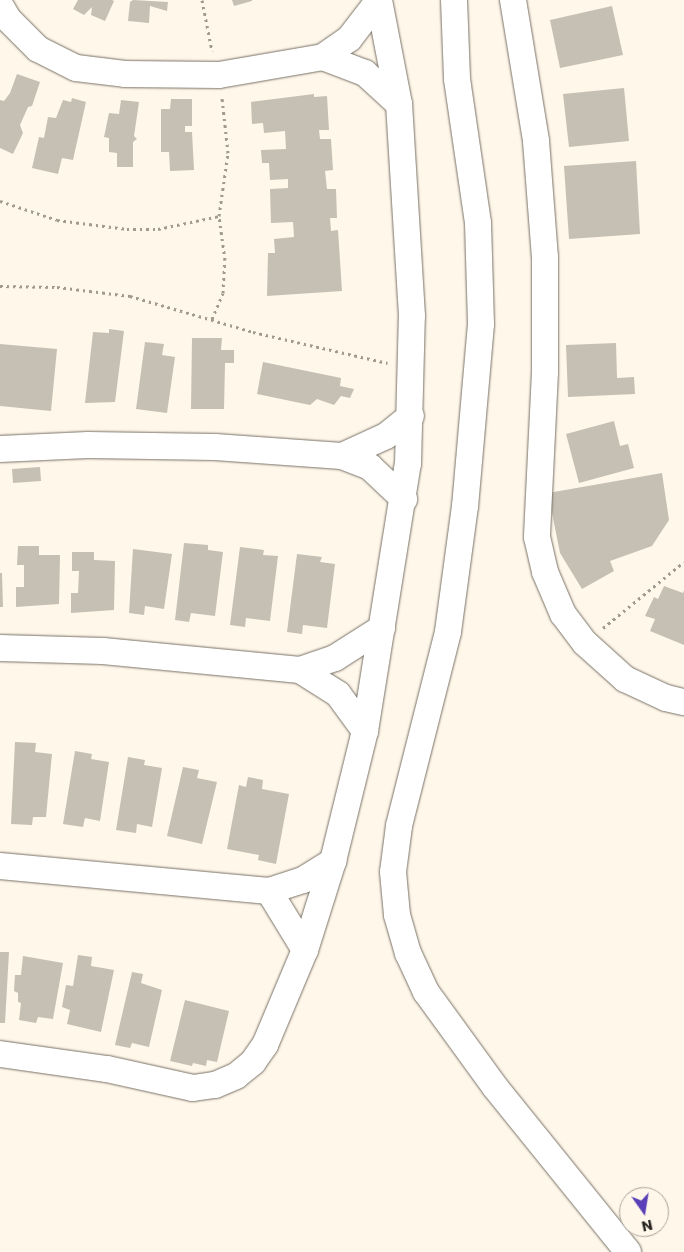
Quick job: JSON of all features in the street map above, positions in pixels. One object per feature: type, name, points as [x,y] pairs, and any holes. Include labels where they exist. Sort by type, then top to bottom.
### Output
[{"type":"street","points":[[0,5],[8,19],[38,48],[76,68],[125,74],[219,75],[323,57],[349,39],[379,0]]},
{"type":"street","points":[[0,1054],[107,1069],[193,1088],[215,1085],[236,1076],[253,1062],[266,1045],[305,950],[333,861],[364,731],[404,499],[411,416],[412,316],[398,104],[379,0]]},
{"type":"street","points":[[454,0],[455,61],[480,253],[481,324],[465,506],[448,632],[398,826],[393,872],[397,915],[408,953],[426,992],[495,1087],[628,1252]]},
{"type":"street","points":[[513,0],[536,141],[545,257],[545,372],[537,537],[545,572],[563,614],[585,642],[625,679],[666,698],[684,702]]},
{"type":"street","points":[[323,57],[365,73],[398,104]]},
{"type":"street","points":[[342,456],[386,436],[411,416]]},
{"type":"street","points":[[0,449],[88,445],[205,447],[342,456],[370,467],[404,499]]},
{"type":"street","points":[[0,648],[103,651],[300,670],[335,658],[382,628]]},
{"type":"street","points":[[300,670],[338,694],[364,731]]},
{"type":"street","points":[[0,866],[269,892],[303,880],[333,861]]},
{"type":"street","points":[[269,892],[305,950]]},
{"type":"path","points":[[202,0],[219,75],[228,153],[219,216],[224,268],[222,293],[212,319]]},
{"type":"path","points":[[0,201],[57,220],[127,229],[158,229],[219,216]]},
{"type":"path","points":[[0,286],[57,287],[130,296],[212,319],[412,369]]},
{"type":"path","points":[[585,642],[684,562]]},
{"type":"building","points":[[78,0],[114,1],[105,21],[91,15],[92,7],[84,15],[73,9]]},
{"type":"building","points":[[133,0],[168,2],[167,11],[150,6],[149,23],[128,21],[130,2]]},
{"type":"building","points":[[232,0],[252,0],[252,1],[234,6]]},
{"type":"building","points":[[612,6],[623,55],[560,68],[550,20]]},
{"type":"building","points":[[17,74],[40,82],[32,106],[28,107],[20,125],[23,133],[13,154],[0,148],[0,100],[4,101],[10,93]]},
{"type":"building","points":[[624,88],[629,141],[569,147],[563,94]]},
{"type":"building","points":[[314,94],[314,97],[327,96],[329,130],[319,130],[320,139],[331,139],[333,170],[325,171],[327,189],[336,189],[337,218],[330,218],[331,231],[338,230],[342,291],[267,296],[268,253],[275,253],[274,239],[294,237],[293,222],[271,223],[270,189],[288,188],[288,179],[270,180],[269,163],[262,163],[261,150],[286,149],[285,131],[264,133],[263,123],[252,124],[251,102]]},
{"type":"building","points":[[72,98],[86,102],[73,160],[62,158],[58,174],[32,168],[39,137],[44,138],[48,117],[56,118],[63,100],[71,102]]},
{"type":"building","points":[[171,99],[192,99],[192,126],[185,126],[185,132],[192,132],[194,170],[170,171],[169,152],[161,152],[161,109],[170,109]]},
{"type":"building","points":[[121,100],[139,102],[134,136],[137,139],[133,142],[133,167],[117,167],[117,153],[109,152],[109,138],[104,137],[109,113],[119,114]]},
{"type":"building","points":[[636,161],[640,234],[569,239],[564,166]]},
{"type":"building","points":[[109,329],[124,331],[115,402],[85,403],[93,332],[109,333]]},
{"type":"building","points":[[192,338],[222,338],[221,350],[234,350],[234,363],[225,363],[224,409],[191,409]]},
{"type":"building","points":[[145,342],[164,344],[162,355],[175,357],[167,413],[136,409]]},
{"type":"building","points":[[616,343],[617,378],[634,377],[635,394],[568,397],[566,345]]},
{"type":"building","points":[[0,344],[57,349],[51,411],[0,406]]},
{"type":"building","points":[[263,362],[341,378],[340,386],[354,389],[350,398],[341,396],[334,405],[317,399],[310,405],[257,394]]},
{"type":"building","points":[[614,421],[620,446],[628,444],[634,468],[579,483],[566,434]]},
{"type":"building","points":[[40,467],[41,481],[13,483],[12,469]]},
{"type":"building","points":[[662,473],[669,520],[652,546],[610,561],[614,571],[582,589],[560,553],[548,493]]},
{"type":"building","points":[[184,543],[208,545],[208,550],[223,552],[215,616],[191,613],[189,622],[175,620]]},
{"type":"building","points":[[18,546],[39,546],[39,555],[60,555],[59,604],[16,607],[16,587],[24,587],[24,565],[17,565]]},
{"type":"building","points":[[240,547],[264,550],[263,555],[278,556],[270,621],[246,618],[245,627],[230,625]]},
{"type":"building","points":[[133,549],[172,554],[164,609],[145,606],[144,615],[129,613]]},
{"type":"building","points":[[72,552],[94,552],[94,560],[115,561],[114,610],[71,613],[71,593],[78,593],[79,571],[72,571]]},
{"type":"building","points":[[297,554],[322,557],[320,562],[335,564],[327,628],[303,625],[302,634],[287,632]]},
{"type":"building","points":[[0,573],[2,573],[3,607],[0,607]]},
{"type":"building","points":[[664,586],[683,593],[684,590],[684,645],[650,631],[655,619],[645,616],[654,597],[658,599]]},
{"type":"building","points":[[15,742],[36,743],[35,752],[52,754],[46,817],[33,817],[32,825],[11,824]]},
{"type":"building","points":[[75,751],[92,754],[91,759],[109,762],[100,821],[85,818],[83,827],[63,824]]},
{"type":"building","points":[[128,757],[145,760],[144,765],[162,768],[152,827],[137,824],[136,833],[116,830]]},
{"type":"building","points":[[183,767],[199,770],[197,778],[217,782],[202,844],[167,836]]},
{"type":"building","points":[[248,777],[263,780],[262,789],[289,794],[276,864],[258,860],[259,855],[227,849],[239,785],[246,787]]},
{"type":"building","points":[[0,952],[9,952],[5,1023],[0,1023]]},
{"type":"building","points":[[78,955],[92,957],[91,966],[114,970],[101,1032],[67,1024],[70,1010],[62,1007],[66,985],[73,986]]},
{"type":"building","points":[[23,956],[63,963],[53,1019],[38,1017],[36,1023],[19,1020],[21,1003],[18,1002],[18,993],[14,991],[15,975],[21,975]]},
{"type":"building","points":[[132,972],[143,974],[141,983],[162,990],[149,1047],[132,1043],[130,1048],[115,1045]]},
{"type":"building","points":[[185,1000],[229,1011],[217,1062],[207,1060],[206,1066],[193,1063],[192,1066],[170,1061]]}]
